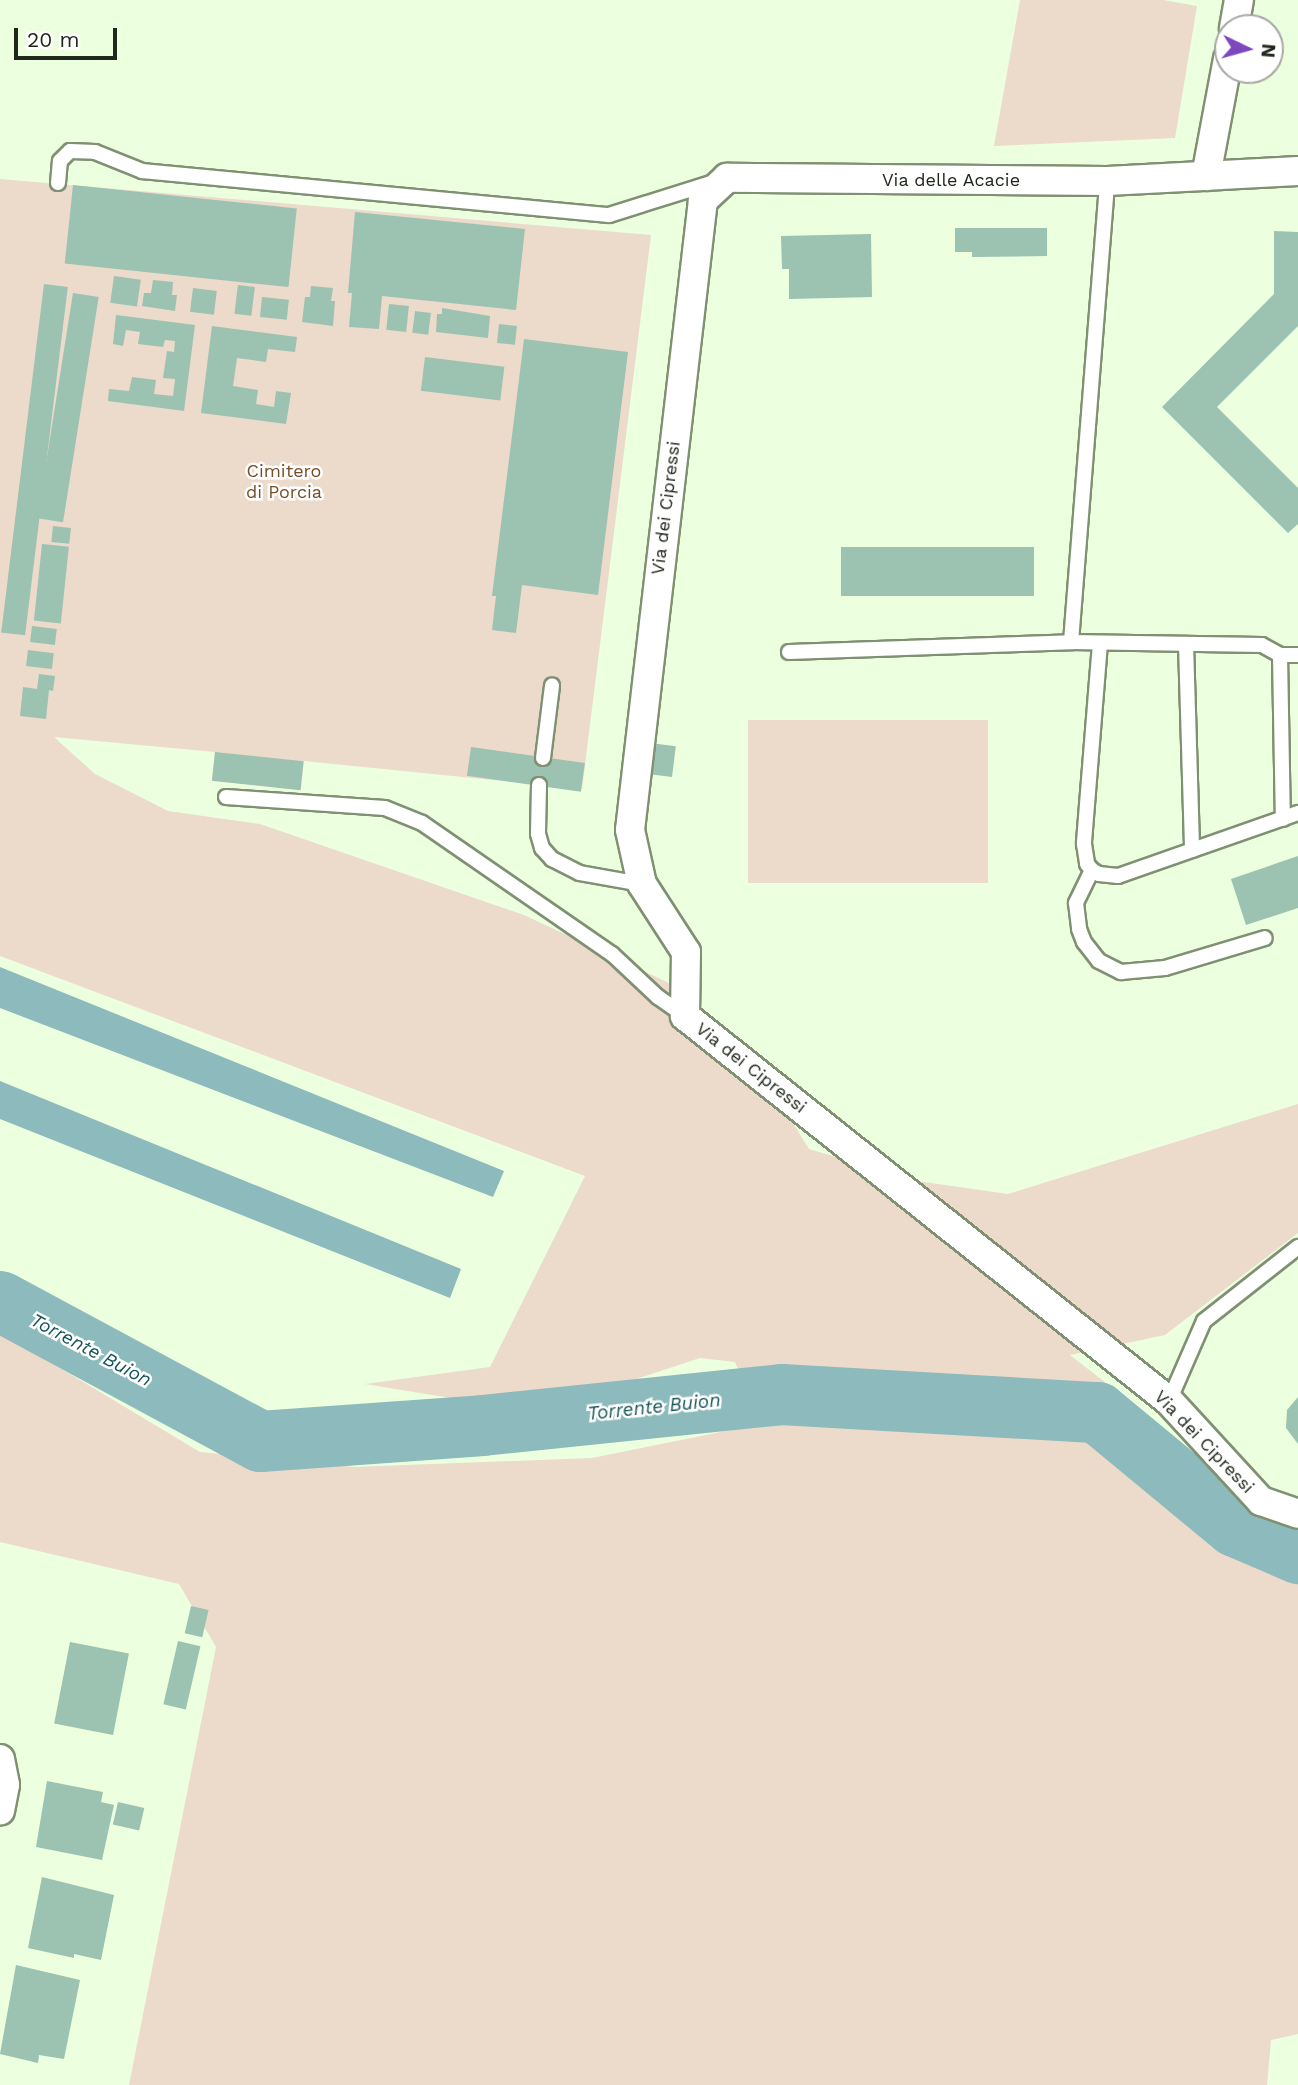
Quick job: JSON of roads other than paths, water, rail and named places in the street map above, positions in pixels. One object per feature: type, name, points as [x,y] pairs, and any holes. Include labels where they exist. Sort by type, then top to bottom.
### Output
[{"type":"street","points":[[1206,176],[1223,84]]},
{"type":"street","name":"Via delle Acacie","points":[[727,178],[1107,181],[1298,171]]},
{"type":"street","name":"Via dei Cipressi","points":[[727,178],[703,200],[629,830],[642,884],[686,952],[685,1016],[1169,1401],[1261,1501],[1298,1514]]},
{"type":"street","points":[[0,1759],[5,1785],[0,1811]]},
{"type":"lane","points":[[58,183],[60,161],[70,151],[95,152],[142,171],[608,215],[727,178]]},
{"type":"lane","points":[[1071,642],[1107,181]]},
{"type":"lane","points":[[789,652],[1071,642],[1262,645],[1280,655],[1298,655]]},
{"type":"lane","points":[[1100,643],[1084,844],[1087,864],[1092,870],[1099,874],[1118,876],[1298,813]]},
{"type":"lane","points":[[1186,644],[1192,850]]},
{"type":"lane","points":[[1280,655],[1283,818]]},
{"type":"lane","points":[[543,758],[552,686]]},
{"type":"lane","points":[[539,785],[538,834],[542,848],[552,859],[580,873],[642,884]]},
{"type":"lane","points":[[226,797],[385,808],[422,823],[612,954],[658,997],[685,1016]]},
{"type":"lane","points":[[1092,870],[1076,903],[1079,929],[1084,942],[1099,961],[1121,972],[1166,968],[1265,938]]},
{"type":"lane","points":[[1169,1401],[1203,1321],[1298,1247]]},
{"type":"water","points":[[0,967],[504,1171],[493,1197],[0,1008]]},
{"type":"water","points":[[0,1081],[461,1269],[450,1298],[0,1119]]},
{"type":"waterway","name":"Torrente Buion","points":[[0,1301],[260,1441],[482,1425],[781,1394],[1097,1412],[1235,1526],[1298,1553]]},
{"type":"park label","name":"Cimitero di Porcia","points":[[284,482]]}]
